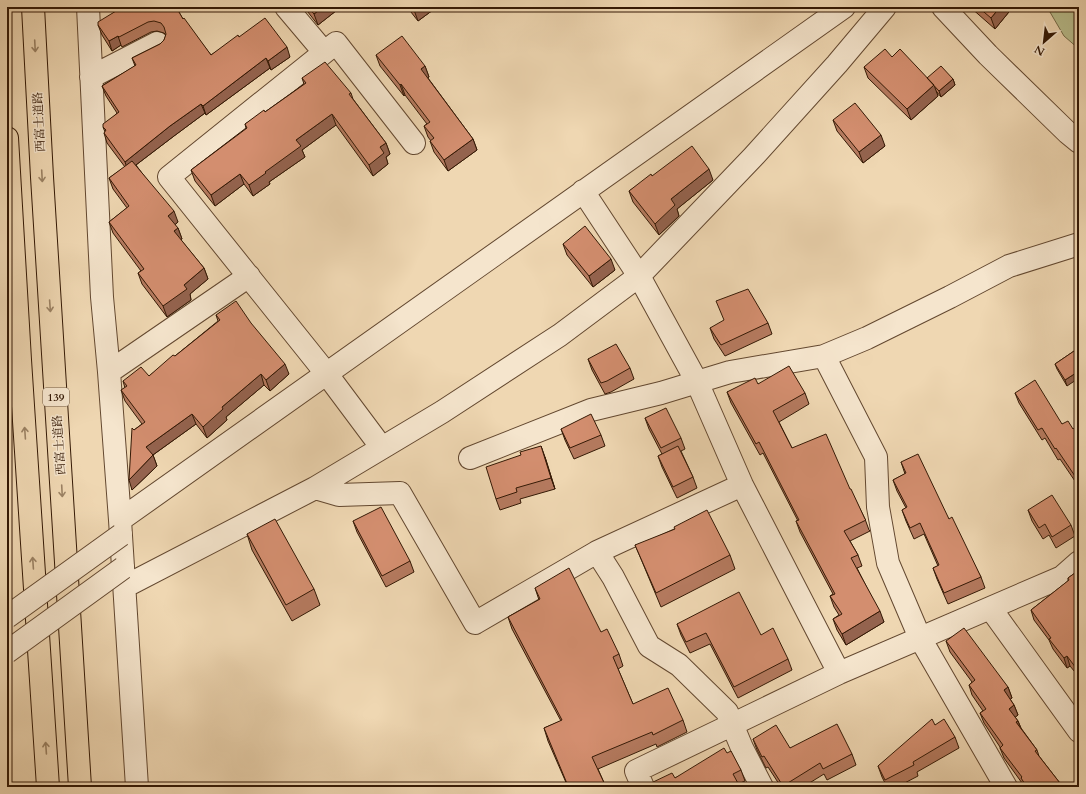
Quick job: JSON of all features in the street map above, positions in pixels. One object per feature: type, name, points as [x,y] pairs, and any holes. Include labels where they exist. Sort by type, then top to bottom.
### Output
[{"type":"highway","name":"西富士道路","points":[[33,7],[42,177],[80,787]]},
{"type":"highway","points":[[7,138],[21,384],[48,787]]},
{"type":"street","points":[[88,7],[102,297],[124,578],[137,787]]},
{"type":"street","points":[[286,7],[324,52]]},
{"type":"street","points":[[7,617],[120,528],[326,373],[844,7]]},
{"type":"street","points":[[7,652],[124,578],[315,488],[442,412],[560,335],[639,276],[754,157],[837,64],[885,7]]},
{"type":"street","points":[[943,7],[988,55],[1079,142]]},
{"type":"street","points":[[382,448],[326,373],[169,177],[336,42],[414,143]]},
{"type":"street","points":[[91,76],[157,43]]},
{"type":"street","points":[[583,191],[639,276],[697,382],[742,485],[839,673]]},
{"type":"street","points":[[470,458],[591,410],[660,393],[730,372],[824,356],[867,338],[1009,266],[1079,244]]},
{"type":"street","points":[[109,372],[249,276]]},
{"type":"street","points":[[824,356],[876,457],[878,507],[888,563],[920,638],[1006,787]]},
{"type":"street","points":[[315,488],[339,495],[400,493],[474,623],[596,552],[742,485]]},
{"type":"street","points":[[596,552],[613,578],[648,646],[679,665],[727,712],[742,748],[762,787]]},
{"type":"street","points":[[643,787],[636,771],[839,673],[991,609],[1062,577],[1079,562]]},
{"type":"street","points":[[991,609],[1079,731]]},
{"type":"green space","points":[[1047,7],[1079,7],[1079,49],[1064,36]]},
{"type":"building","points":[[114,7],[176,7],[183,19],[184,18],[211,55],[238,35],[239,37],[265,18],[287,47],[268,61],[266,58],[203,106],[201,104],[170,126],[125,162],[104,133],[106,130],[103,127],[103,124],[119,112],[102,86],[136,65],[132,58],[160,44],[164,40],[166,34],[161,23],[154,21],[148,22],[109,41],[98,25],[98,22],[116,11]]},
{"type":"building","points":[[308,7],[323,7],[314,14]]},
{"type":"building","points":[[411,7],[418,7],[414,10]]},
{"type":"building","points":[[978,7],[1000,7],[991,18]]},
{"type":"building","points":[[402,36],[425,66],[421,69],[473,139],[444,160],[430,141],[434,138],[424,126],[430,122],[401,84],[400,85],[376,55]]},
{"type":"building","points":[[885,49],[892,57],[900,49],[934,85],[907,109],[864,67]]},
{"type":"building","points":[[325,62],[351,93],[349,94],[386,143],[380,147],[384,153],[369,165],[332,114],[296,140],[301,146],[249,185],[240,174],[211,195],[191,170],[247,128],[245,124],[306,83],[302,78]]},
{"type":"building","points":[[941,66],[953,79],[939,91],[927,78]]},
{"type":"building","points":[[855,103],[881,135],[859,152],[833,120]]},
{"type":"building","points":[[692,146],[709,169],[671,199],[675,205],[655,224],[629,191]]},
{"type":"building","points":[[132,161],[174,211],[168,216],[178,228],[174,231],[204,268],[184,285],[187,289],[163,306],[138,273],[144,269],[109,222],[129,206],[109,178]]},
{"type":"building","points":[[585,226],[611,259],[589,276],[563,244]]},
{"type":"building","points":[[748,289],[768,323],[721,345],[710,328],[724,320],[716,301]]},
{"type":"building","points":[[236,301],[251,323],[285,364],[266,380],[261,374],[222,407],[223,409],[203,427],[192,414],[146,447],[153,455],[129,480],[132,428],[134,430],[145,422],[121,390],[127,386],[123,381],[141,367],[149,376],[173,355],[175,356],[220,320],[216,315]]},
{"type":"building","points":[[616,344],[630,368],[601,383],[588,359]]},
{"type":"building","points":[[1077,349],[1079,352],[1079,371],[1065,380],[1055,364]]},
{"type":"building","points":[[789,366],[805,393],[773,411],[792,448],[826,434],[850,489],[866,520],[844,531],[858,555],[851,558],[880,611],[842,634],[833,619],[842,614],[830,596],[835,594],[796,521],[799,520],[759,442],[756,444],[727,392],[755,378],[758,384]]},
{"type":"building","points":[[1035,380],[1062,424],[1068,421],[1073,429],[1079,425],[1079,482],[1042,428],[1038,430],[1015,393]]},
{"type":"building","points":[[666,408],[681,438],[661,448],[645,418]]},
{"type":"building","points":[[591,414],[601,435],[570,448],[561,429]]},
{"type":"building","points":[[541,446],[551,478],[516,488],[517,492],[496,499],[486,467],[521,455],[520,452]]},
{"type":"building","points":[[678,446],[693,477],[673,487],[658,456]]},
{"type":"building","points":[[918,454],[949,519],[952,517],[981,577],[944,593],[933,568],[939,565],[920,523],[910,528],[902,510],[907,507],[893,480],[906,473],[901,462]]},
{"type":"building","points":[[1052,495],[1071,525],[1052,537],[1045,524],[1039,528],[1028,510]]},
{"type":"building","points":[[381,507],[410,561],[382,576],[353,521]]},
{"type":"building","points":[[707,510],[730,555],[656,593],[635,545],[675,529],[674,527]]},
{"type":"building","points":[[275,519],[314,589],[286,605],[247,534]]},
{"type":"building","points":[[569,568],[601,632],[607,629],[619,654],[613,657],[633,704],[668,688],[683,720],[653,735],[652,732],[592,757],[606,787],[577,787],[575,783],[568,786],[544,728],[562,720],[508,617],[540,599],[535,588]]},
{"type":"building","points":[[1079,570],[1079,672],[1067,656],[1064,658],[1049,639],[1051,638],[1031,610],[1069,580],[1068,578]]},
{"type":"building","points":[[739,592],[761,635],[773,628],[788,659],[734,687],[706,633],[686,642],[677,624]]},
{"type":"building","points":[[964,628],[1008,687],[1004,690],[1014,705],[1009,709],[1018,721],[1016,722],[1037,750],[1035,751],[1063,787],[1027,787],[1021,778],[1022,777],[1000,748],[1003,745],[980,713],[986,709],[969,685],[975,680],[946,641]]},
{"type":"building","points":[[932,719],[935,725],[944,719],[955,737],[913,762],[914,765],[885,780],[878,766]]},
{"type":"building","points":[[837,724],[852,754],[823,769],[820,763],[783,786],[764,756],[762,757],[753,739],[776,725],[790,748]]},
{"type":"building","points":[[724,748],[727,753],[731,751],[741,770],[733,774],[740,787],[650,787],[649,784],[672,773],[675,778]]}]
